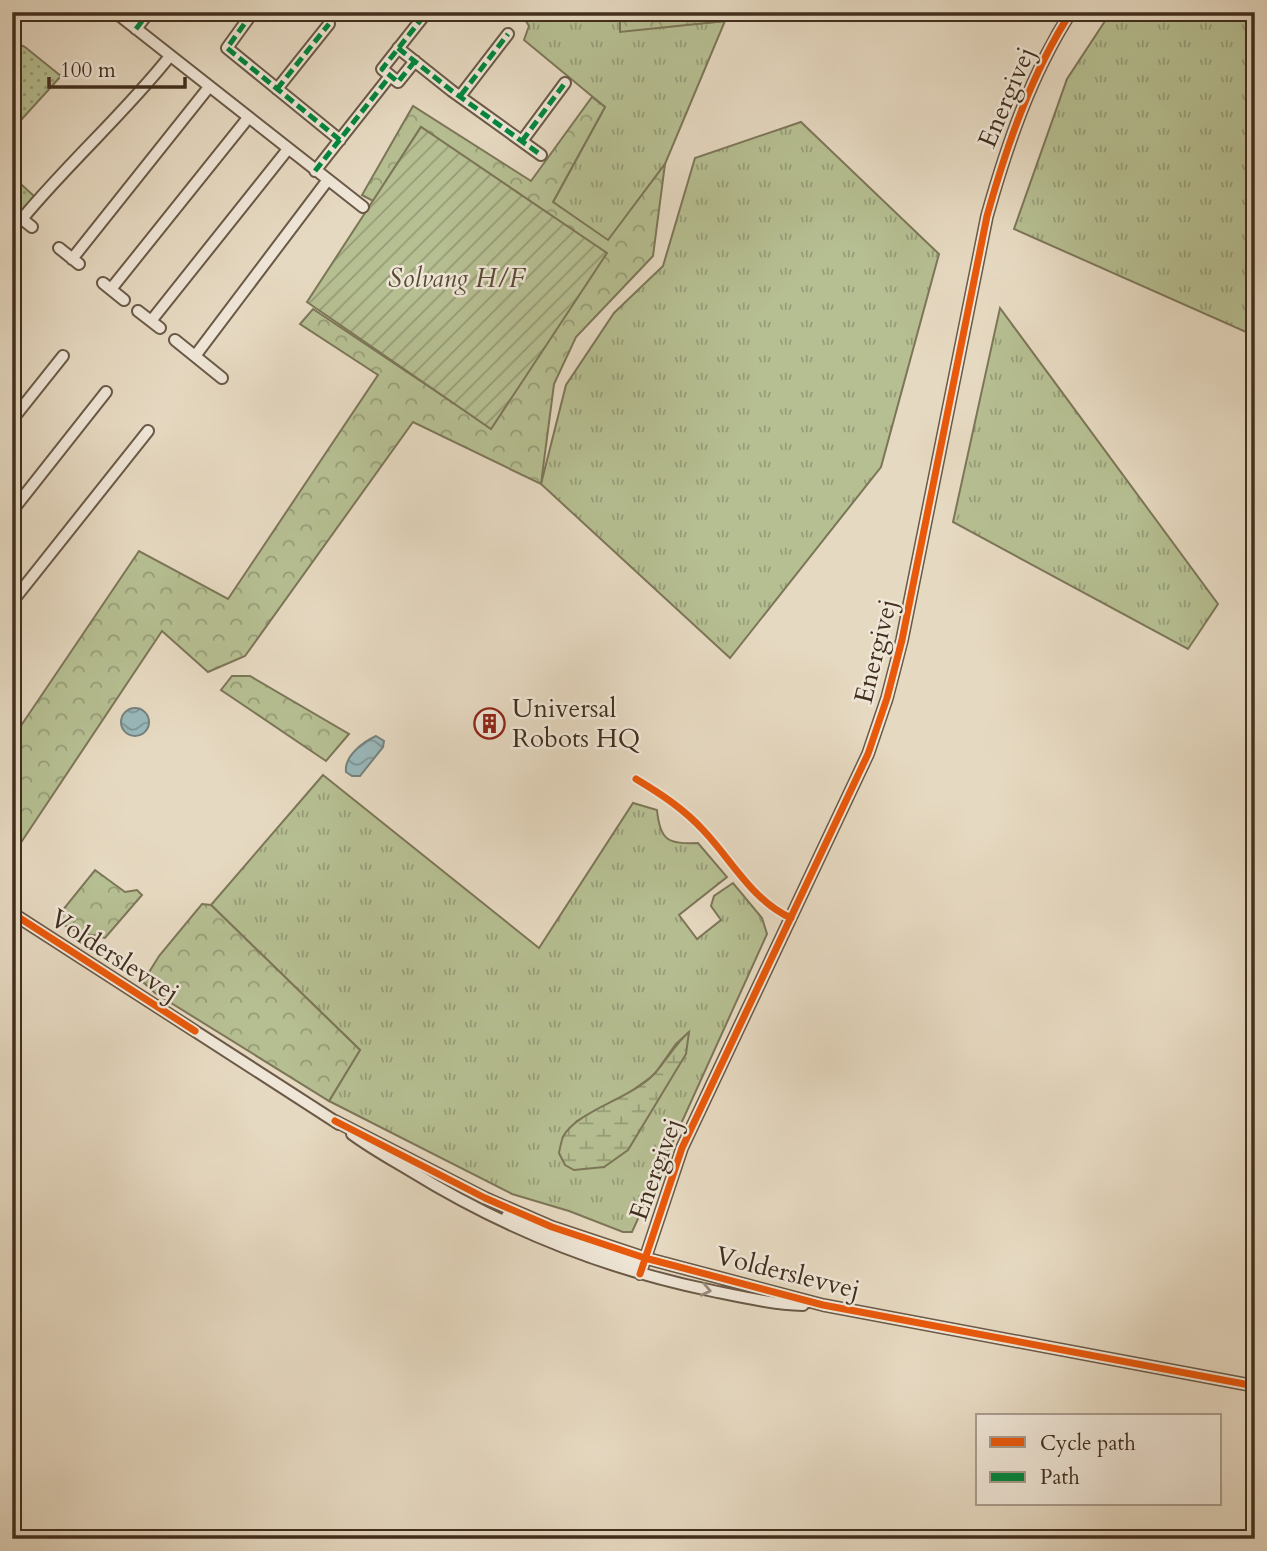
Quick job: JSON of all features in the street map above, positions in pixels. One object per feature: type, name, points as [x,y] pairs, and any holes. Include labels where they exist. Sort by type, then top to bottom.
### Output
[{"type":"street","points":[[115,12],[363,207]]},
{"type":"street","points":[[136,29],[149,12]]},
{"type":"street","points":[[253,12],[227,48],[340,140]]},
{"type":"street","points":[[415,61],[398,82],[382,69],[427,12]]},
{"type":"street","name":"Energivej","points":[[640,1274],[681,1148],[867,754],[887,698],[902,640],[990,205],[1017,121],[1071,12]]},
{"type":"street","points":[[277,89],[329,24]]},
{"type":"street","points":[[461,95],[508,34]]},
{"type":"street","points":[[398,48],[541,155]]},
{"type":"street","points":[[32,227],[22,219],[50,185],[128,106],[170,56]]},
{"type":"street","points":[[315,171],[390,76]]},
{"type":"street","points":[[522,141],[565,83]]},
{"type":"street","points":[[59,248],[76,262],[209,87]]},
{"type":"street","points":[[124,300],[107,286],[248,118]]},
{"type":"street","points":[[138,311],[155,325],[288,149]]},
{"type":"street","points":[[195,356],[327,181]]},
{"type":"street","points":[[175,340],[222,378]]},
{"type":"street","points":[[12,420],[63,356]]},
{"type":"street","points":[[12,511],[106,392]]},
{"type":"street","points":[[12,602],[148,431]]},
{"type":"street","name":"Volderslevvej","points":[[12,914],[361,1140],[433,1185],[493,1218],[544,1241],[640,1274],[732,1295],[794,1304],[823,1305]]},
{"type":"street","name":"Volderslevvej","points":[[335,1121],[496,1203],[552,1227],[645,1258],[823,1305],[1255,1386]]},
{"type":"street","points":[[433,1185],[550,1234],[622,1260],[638,1262],[645,1258]]},
{"type":"green space","points":[[520,12],[620,12],[620,31],[725,21],[665,164],[608,241],[553,202],[605,107],[524,40],[529,26]]},
{"type":"green space","points":[[620,12],[727,12],[725,21],[620,32]]},
{"type":"green space","points":[[1111,12],[1255,12],[1255,336],[1014,229],[1067,79]]},
{"type":"green space","points":[[19,44],[61,76],[12,130],[12,52]]},
{"type":"green space","points":[[592,97],[605,107],[553,202],[608,240],[665,164],[653,256],[576,337],[554,384],[541,484],[413,422],[245,656],[208,672],[162,631],[12,856],[12,739],[139,551],[228,599],[378,375],[300,324],[313,309],[491,428],[606,253],[421,127],[373,201],[362,195],[413,106],[531,181]]},
{"type":"green space","points":[[801,122],[939,254],[881,467],[730,658],[541,484],[566,385],[614,313],[663,266],[695,158]]},
{"type":"green space","name":"Solvang H/F","points":[[421,127],[607,253],[491,429],[307,302]]},
{"type":"green space","points":[[12,176],[34,196],[17,218],[12,215]]},
{"type":"green space","points":[[1000,308],[1218,604],[1188,649],[953,522]]},
{"type":"green space","points":[[232,676],[250,676],[349,734],[326,761],[221,690]]},
{"type":"green space","points":[[323,775],[539,948],[633,803],[657,810],[660,828],[667,838],[679,843],[698,843],[727,877],[679,915],[697,939],[721,920],[711,906],[714,896],[733,883],[762,918],[767,934],[632,1232],[623,1232],[569,1211],[512,1194],[329,1101],[360,1050],[211,905]],"holes":[[[689,1032],[604,1167],[563,1137],[577,1121],[622,1098],[654,1075],[676,1044]]]},
{"type":"green space","points":[[95,870],[125,892],[137,890],[142,895],[105,938],[78,932],[58,922],[62,911]]},
{"type":"green space","points":[[202,904],[211,905],[360,1050],[329,1101],[155,993],[143,982],[159,956]]},
{"type":"green space","points":[[689,1032],[686,1054],[628,1150],[604,1167],[574,1170],[565,1165],[559,1153],[563,1137],[570,1128],[592,1112],[645,1082]]},
{"type":"water","points":[[135,708],[145,712],[149,722],[145,732],[135,736],[125,732],[121,722],[125,712]]},
{"type":"water","points":[[376,736],[384,741],[383,747],[360,776],[352,776],[346,772],[351,755]]},
{"type":"marked path","points":[[136,29],[149,12]]},
{"type":"marked path","points":[[253,12],[227,48],[340,140]]},
{"type":"marked path","points":[[415,61],[398,82],[382,69],[427,12]]},
{"type":"marked path","points":[[277,89],[329,24]]},
{"type":"marked path","points":[[461,95],[508,34]]},
{"type":"marked path","points":[[398,48],[541,155]]},
{"type":"marked path","points":[[315,171],[390,76]]},
{"type":"marked path","points":[[522,141],[565,83]]},
{"type":"cycle path","points":[[640,1274],[682,1148],[868,754],[887,698],[902,640],[987,216],[1021,111],[1044,60],[1071,12]]},
{"type":"cycle path","points":[[636,779],[688,816],[704,831],[754,891],[791,918]]},
{"type":"cycle path","points":[[12,913],[195,1031]]},
{"type":"cycle path","points":[[335,1121],[485,1198],[552,1227],[645,1258],[823,1305],[1255,1386]]},
{"type":"place","name":"Universal Robots HQ","points":[[489,723]]}]
